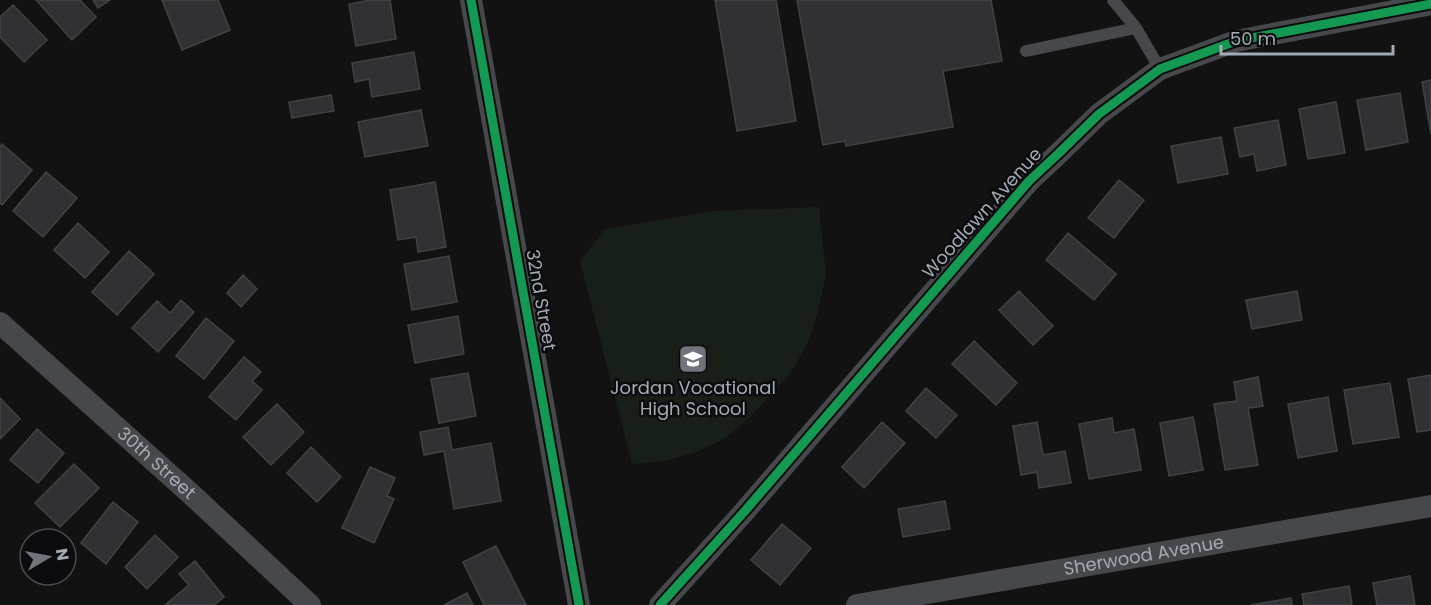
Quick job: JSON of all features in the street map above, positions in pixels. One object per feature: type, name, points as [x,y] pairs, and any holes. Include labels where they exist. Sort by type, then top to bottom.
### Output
[{"type":"street","name":"32nd Street","points":[[471,0],[579,605]]},
{"type":"street","name":"Woodlawn Avenue","points":[[660,605],[744,512],[1029,181],[1099,114],[1160,69],[1236,41],[1431,4]]},
{"type":"street","name":"30th Street","points":[[0,323],[191,494],[310,605]]},
{"type":"street","name":"Sherwood Avenue","points":[[857,605],[1431,506]]},
{"type":"lane","points":[[1113,0],[1136,28],[1160,69]]},
{"type":"lane","points":[[1026,51],[1136,28]]},
{"type":"shaded area","points":[[819,207],[826,274],[818,312],[807,345],[791,372],[749,418],[724,439],[697,452],[665,461],[632,464],[580,261],[605,229],[713,211]]},
{"type":"building","points":[[36,0],[80,0],[96,17],[72,40]]},
{"type":"building","points":[[93,0],[110,0],[98,8]]},
{"type":"building","points":[[162,0],[218,0],[230,30],[182,50]]},
{"type":"building","points":[[371,0],[390,0],[396,39],[356,46],[349,4]]},
{"type":"building","points":[[715,0],[776,0],[796,121],[737,131]]},
{"type":"building","points":[[797,0],[991,0],[1002,61],[943,71],[953,127],[846,146],[845,141],[823,145]]},
{"type":"building","points":[[13,5],[47,40],[24,62],[0,37],[0,17]]},
{"type":"building","points":[[414,52],[420,89],[372,97],[369,79],[355,82],[352,63]]},
{"type":"building","points":[[1431,80],[1431,134],[1422,82]]},
{"type":"building","points":[[1400,93],[1408,142],[1366,150],[1357,100]]},
{"type":"building","points":[[331,95],[334,111],[292,118],[289,102]]},
{"type":"building","points":[[1336,102],[1345,153],[1308,159],[1299,109]]},
{"type":"building","points":[[421,110],[428,146],[365,157],[358,122]]},
{"type":"building","points":[[1278,120],[1286,165],[1257,171],[1254,154],[1240,157],[1234,128]]},
{"type":"building","points":[[1221,137],[1228,174],[1178,183],[1171,146]]},
{"type":"building","points":[[2,144],[32,170],[2,205],[0,203],[0,147]]},
{"type":"building","points":[[46,172],[77,198],[43,237],[13,211]]},
{"type":"building","points":[[1119,180],[1144,200],[1114,238],[1088,218]]},
{"type":"building","points":[[435,182],[446,247],[418,252],[416,237],[398,240],[390,190]]},
{"type":"building","points":[[78,223],[109,252],[85,278],[54,250]]},
{"type":"building","points":[[1068,233],[1116,274],[1094,300],[1046,260]]},
{"type":"building","points":[[129,251],[154,274],[117,315],[92,292]]},
{"type":"building","points":[[449,256],[457,302],[412,310],[404,264]]},
{"type":"building","points":[[243,275],[257,289],[241,307],[227,293]]},
{"type":"building","points":[[1019,291],[1053,326],[1033,345],[999,310]]},
{"type":"building","points":[[1297,291],[1302,320],[1252,329],[1246,300]]},
{"type":"building","points":[[181,300],[194,312],[158,352],[132,328],[157,301],[170,313]]},
{"type":"building","points":[[458,316],[464,354],[415,363],[408,325]]},
{"type":"building","points":[[206,318],[234,341],[204,379],[176,356]]},
{"type":"building","points":[[974,341],[1017,383],[996,405],[952,364]]},
{"type":"building","points":[[244,357],[261,372],[252,381],[262,390],[236,420],[209,397]]},
{"type":"building","points":[[468,373],[476,416],[439,423],[431,379]]},
{"type":"building","points":[[1431,375],[1431,430],[1417,432],[1408,379]]},
{"type":"building","points":[[1258,377],[1263,406],[1248,408],[1258,465],[1225,470],[1214,404],[1237,401],[1234,382]]},
{"type":"building","points":[[1390,383],[1399,437],[1353,444],[1344,390]]},
{"type":"building","points":[[926,388],[957,415],[936,438],[906,411]]},
{"type":"building","points":[[1328,397],[1337,451],[1298,458],[1288,404]]},
{"type":"building","points":[[0,398],[20,419],[0,439]]},
{"type":"building","points":[[277,404],[304,432],[271,465],[243,437]]},
{"type":"building","points":[[1193,417],[1203,470],[1169,476],[1160,423]]},
{"type":"building","points":[[1112,418],[1114,433],[1134,429],[1141,470],[1089,479],[1079,424]]},
{"type":"building","points":[[882,422],[905,443],[864,488],[842,467]]},
{"type":"building","points":[[1037,422],[1043,455],[1065,451],[1071,483],[1039,488],[1037,472],[1021,475],[1013,426]]},
{"type":"building","points":[[448,427],[452,450],[491,443],[501,501],[454,509],[444,451],[424,455],[420,432]]},
{"type":"building","points":[[37,429],[64,453],[38,483],[10,460]]},
{"type":"building","points":[[311,447],[341,477],[317,502],[287,473]]},
{"type":"building","points":[[74,464],[99,488],[60,527],[35,503]]},
{"type":"building","points":[[370,467],[395,478],[387,496],[394,499],[374,543],[342,528]]},
{"type":"building","points":[[945,501],[950,529],[903,537],[898,509]]},
{"type":"building","points":[[113,502],[138,522],[106,564],[81,543]]},
{"type":"building","points":[[782,524],[811,548],[780,585],[751,560]]},
{"type":"building","points":[[155,535],[178,557],[147,589],[125,567]]},
{"type":"building","points":[[496,546],[526,605],[484,605],[463,562]]},
{"type":"building","points":[[195,561],[224,597],[214,605],[165,605],[189,585],[179,574]]},
{"type":"building","points":[[1410,576],[1415,605],[1377,605],[1373,583]]},
{"type":"building","points":[[1349,586],[1352,605],[1304,605],[1302,594]]},
{"type":"building","points":[[467,593],[473,605],[444,605]]},
{"type":"building","points":[[1291,598],[1292,605],[1251,605]]},
{"type":"cycle path","points":[[471,0],[579,605]]},
{"type":"cycle path","points":[[660,605],[744,512],[1029,181],[1099,114],[1160,69],[1236,41],[1431,4]]},
{"type":"place","name":"Jordan Vocational High School","points":[[693,359]]}]
